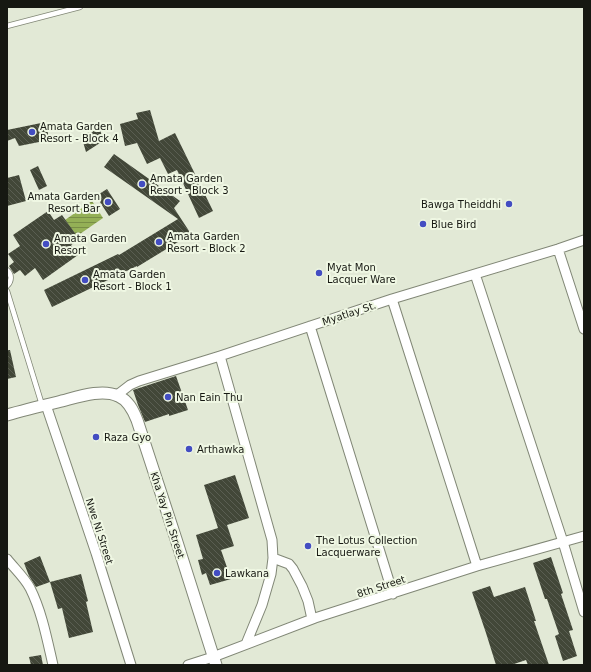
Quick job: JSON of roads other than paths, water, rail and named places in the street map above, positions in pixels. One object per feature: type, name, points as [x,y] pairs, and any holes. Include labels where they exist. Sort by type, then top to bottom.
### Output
[{"type":"street","name":"Myatlay St.","points":[[117,395],[130,385],[139,381],[392,299],[584,240]]},
{"type":"street","points":[[558,249],[584,329]]},
{"type":"street","points":[[474,274],[563,542],[584,612]]},
{"type":"street","points":[[392,299],[477,566]]},
{"type":"street","points":[[310,326],[393,594]]},
{"type":"street","points":[[220,356],[272,540],[273,558],[270,574],[262,605],[246,644]]},
{"type":"street","points":[[7,415],[93,394],[104,393],[117,395]]},
{"type":"street","name":"Kha Yay Pin Street","points":[[117,395],[123,398],[129,405],[137,420],[215,661]]},
{"type":"street","name":"Nwe Ni Street","points":[[44,405],[96,553],[131,665]]},
{"type":"street","name":"8th Street","points":[[188,665],[215,661],[246,644],[312,620],[477,566],[584,536]]},
{"type":"street","points":[[7,558],[24,578],[30,588],[40,613],[52,665]]},
{"type":"street","points":[[273,558],[288,564],[293,569],[308,601],[312,620]]},
{"type":"lane","points":[[7,26],[80,7]]},
{"type":"lane","points":[[7,270],[11,278],[7,286]]},
{"type":"lane","points":[[7,291],[44,405]]},
{"type":"place","name":"Amata Garden Resort - Block 4","points":[[32,132]]},
{"type":"place","name":"Amata Garden Resort - Block 3","points":[[142,184]]},
{"type":"place","name":"Amata Garden Resort Bar","points":[[108,202]]},
{"type":"place","name":"Bawga Theiddhi","points":[[509,204]]},
{"type":"place","name":"Blue Bird","points":[[423,224]]},
{"type":"place","name":"Amata Garden Resort - Block 2","points":[[159,242]]},
{"type":"place","name":"Amata Garden Resort","points":[[46,244]]},
{"type":"place","name":"Myat Mon Lacquer Ware","points":[[319,273]]},
{"type":"place","name":"Amata Garden Resort - Block 1","points":[[85,280]]},
{"type":"place","name":"Nan Eain Thu","points":[[168,397]]},
{"type":"place","name":"Raza Gyo","points":[[96,437]]},
{"type":"place","name":"Arthawka","points":[[189,449]]},
{"type":"place","name":"The Lotus Collection Lacquerware","points":[[308,546]]},
{"type":"place","name":"Lawkana","points":[[217,573]]}]
